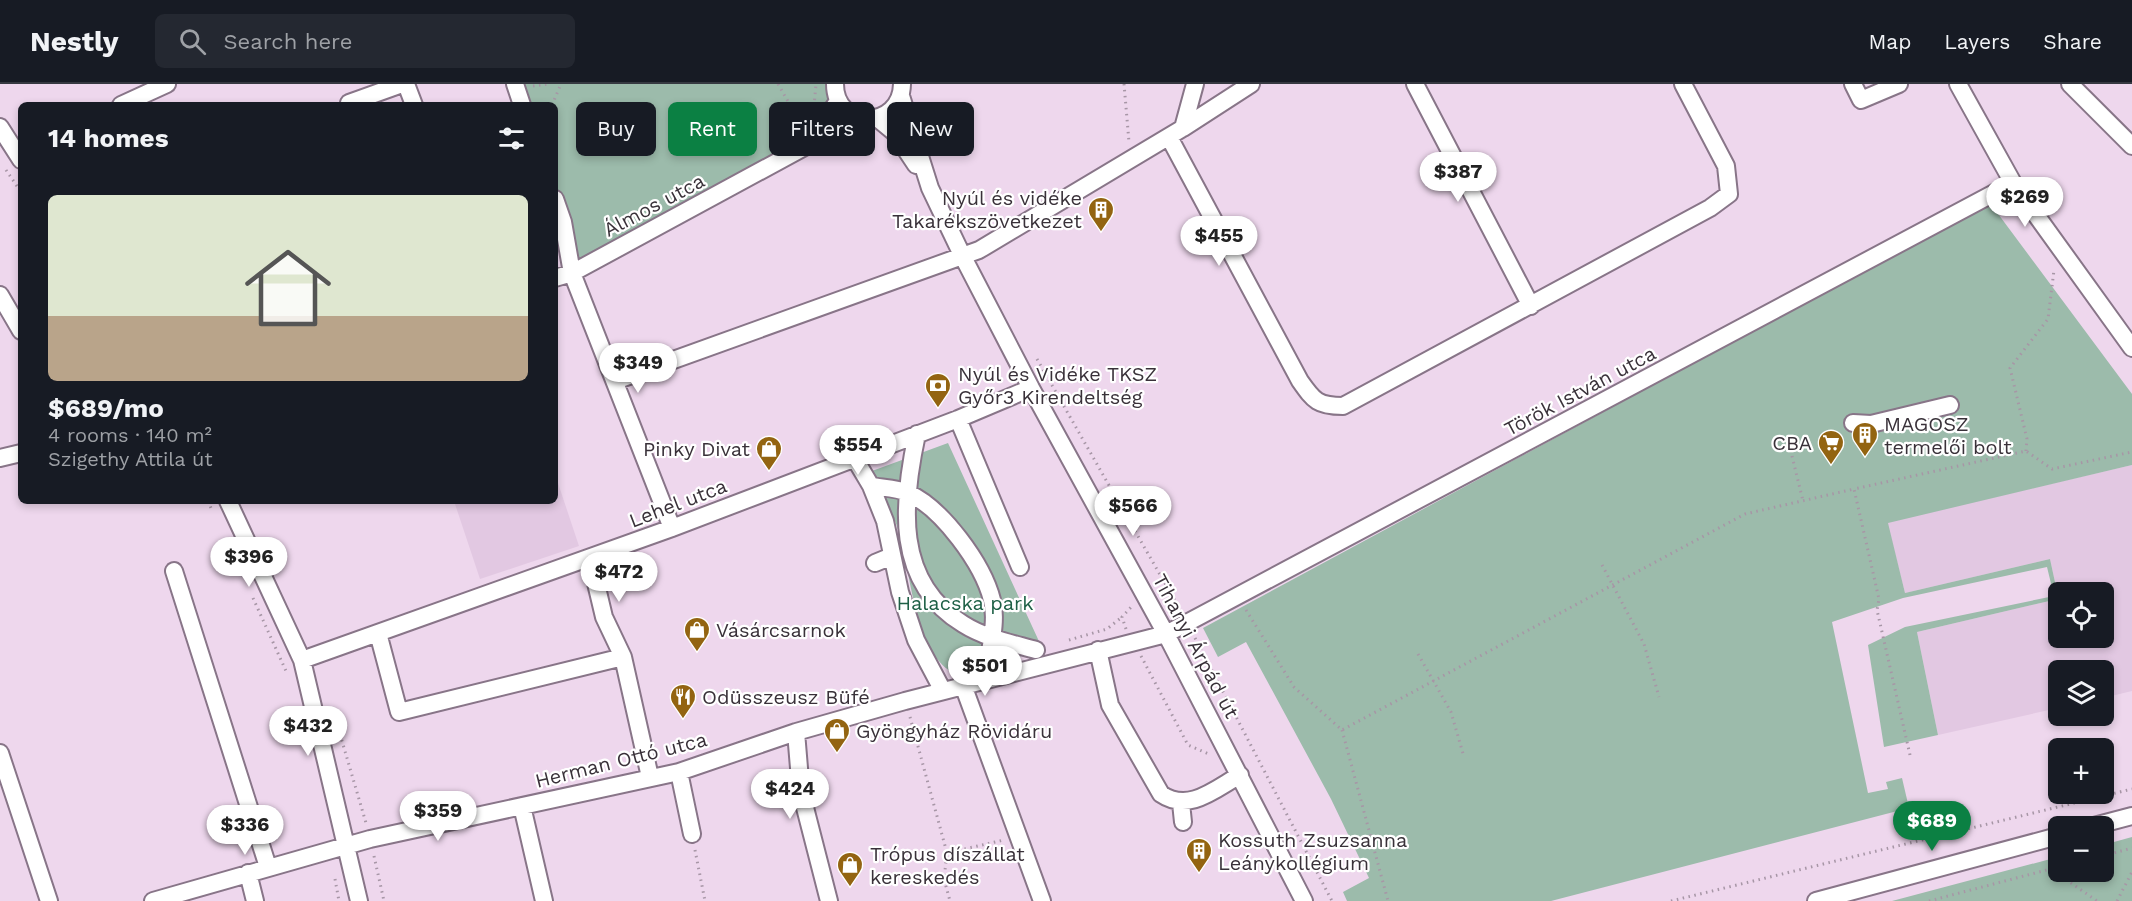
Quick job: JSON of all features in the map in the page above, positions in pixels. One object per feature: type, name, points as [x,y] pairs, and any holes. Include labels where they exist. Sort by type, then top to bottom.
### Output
[{"type":"street","points":[[128,102],[167,84]]},
{"type":"street","points":[[352,102],[404,84],[413,102]]},
{"type":"street","points":[[515,84],[521,102]]},
{"type":"street","points":[[835,84],[838,101]]},
{"type":"street","points":[[1195,84],[1176,132],[1300,381],[1310,396],[1323,406],[1343,406],[1710,208],[1730,194],[1726,166],[1683,84]]},
{"type":"street","points":[[615,381],[979,250],[1176,132],[1251,84]]},
{"type":"street","points":[[1415,84],[1531,306]]},
{"type":"street","points":[[1853,84],[1861,100],[1899,84]]},
{"type":"street","points":[[1958,84],[2013,183],[2132,348]]},
{"type":"street","points":[[2070,84],[2132,146]]},
{"type":"street","name":"Tihanyi Árpád út","points":[[901,90],[892,110],[877,118],[894,132],[930,188],[1031,388],[1146,596],[1304,901]]},
{"type":"street","name":"Tihanyi Árpád út","points":[[901,90],[930,188]]},
{"type":"street","points":[[0,127],[18,148]]},
{"type":"street","name":"Álmos utca","points":[[558,277],[572,273],[788,156]]},
{"type":"street","name":"Török István utca","points":[[1166,634],[1238,598],[2013,183]]},
{"type":"street","points":[[558,214],[572,273],[672,528]]},
{"type":"street","points":[[0,295],[18,326]]},
{"type":"street","name":"Lehel utca","points":[[302,660],[672,528],[917,435],[1031,388]]},
{"type":"street","points":[[1853,423],[1871,424],[1950,405]]},
{"type":"street","points":[[957,419],[1020,567]]},
{"type":"street","points":[[917,435],[907,492],[907,533],[923,588],[944,610],[964,625],[993,637],[1036,650]]},
{"type":"street","points":[[0,458],[18,454]]},
{"type":"street","points":[[855,459],[871,486],[885,521],[892,556],[916,640],[943,691]]},
{"type":"street","points":[[871,486],[907,492],[931,509],[957,536],[978,568],[992,600],[993,637],[988,664]]},
{"type":"street","points":[[229,504],[302,660],[359,901]]},
{"type":"street","points":[[875,562],[892,556]]},
{"type":"street","points":[[590,558],[604,617],[623,657],[650,777]]},
{"type":"street","points":[[174,571],[268,867]]},
{"type":"street","points":[[378,633],[399,712],[623,657]]},
{"type":"street","name":"Herman Ottó utca","points":[[153,901],[370,839],[679,772],[796,732],[905,701],[1166,634]]},
{"type":"street","points":[[1098,650],[1098,686],[1161,794],[1181,803],[1198,798],[1240,775]]},
{"type":"street","points":[[963,685],[1042,901]]},
{"type":"street","points":[[796,732],[801,792],[829,901]]},
{"type":"street","points":[[0,753],[49,901]]},
{"type":"street","points":[[679,772],[692,834]]},
{"type":"street","points":[[1181,803],[1183,822]]},
{"type":"street","points":[[522,806],[544,901]]},
{"type":"street","points":[[2114,821],[2132,816]]},
{"type":"street","points":[[1816,901],[2048,839]]},
{"type":"street","points":[[248,873],[255,901]]},
{"type":"path","points":[[553,102],[561,84]]},
{"type":"path","points":[[778,84],[788,102]]},
{"type":"path","points":[[1124,84],[1130,158]]},
{"type":"path","points":[[5,169],[18,188]]},
{"type":"path","points":[[2026,451],[2027,439],[2010,368],[2048,319],[2058,243]]},
{"type":"path","points":[[1034,354],[1188,624],[1332,901]]},
{"type":"path","points":[[1342,730],[1745,514],[2026,451],[2052,469],[2132,452]]},
{"type":"path","points":[[1792,456],[1803,501]]},
{"type":"path","points":[[1854,489],[1879,600],[1877,610],[1910,755]]},
{"type":"path","points":[[209,504],[213,512]]},
{"type":"path","points":[[1602,565],[1644,644],[1659,697]]},
{"type":"path","points":[[1146,596],[1127,609],[1122,617],[1188,745],[1210,755],[1224,783]]},
{"type":"path","points":[[253,598],[287,673]]},
{"type":"path","points":[[1238,598],[1294,687],[1342,730],[1388,901]]},
{"type":"path","points":[[1418,654],[1451,712],[1464,757]]},
{"type":"path","points":[[905,701],[947,853],[944,879],[950,901]]},
{"type":"path","points":[[333,713],[370,839],[384,901]]},
{"type":"path","points":[[1671,901],[2132,789]]},
{"type":"path","points":[[692,834],[705,901]]},
{"type":"path","points":[[947,853],[1018,837]]},
{"type":"path","points":[[2114,852],[2132,848]]},
{"type":"path","points":[[1929,901],[2048,870]]},
{"type":"path","points":[[2117,901],[2132,872]]},
{"type":"path","points":[[2070,882],[2097,901]]},
{"type":"shaded area","points":[[2132,465],[2132,691],[2114,695],[2114,660],[2048,660],[2048,710],[1938,735],[1917,632],[2048,601],[2048,648],[2114,648],[2114,582],[2055,582],[2050,559],[1905,593],[1887,522]]},
{"type":"shaded area","points":[[558,483],[579,546],[480,579],[455,504],[558,504]]},
{"type":"green space","points":[[515,84],[835,84],[830,102],[769,102],[769,156],[780,156],[572,273],[558,212],[558,102],[521,102]]},
{"type":"green space","points":[[1990,203],[2132,394],[2132,465],[1888,523],[1905,593],[2050,559],[2055,582],[2051,582],[2047,567],[1903,598],[1832,622],[1868,793],[1888,789],[1886,782],[1902,778],[1909,808],[1551,901],[1347,901],[1343,892],[1369,878],[1331,799],[1246,642],[1218,657],[1203,628]]},
{"type":"green space","name":"Halacska park","points":[[948,443],[1043,650],[956,674],[943,665],[932,651],[924,634],[917,614],[898,531],[872,471]]},
{"type":"green space","points":[[2048,597],[2048,601],[1917,632],[1938,735],[1884,747],[1868,645],[1905,627]]},
{"type":"green space","points":[[2132,837],[2132,901],[1892,901],[2048,860],[2048,882],[2114,882],[2114,842]]},
{"type":"place","name":"Nyúl és vidéke Takarékszövetkezet","points":[[1101,233]]},
{"type":"place","name":"Nyúl és Vidéke TKSZ Győr3 Kirendeltség","points":[[938,409]]},
{"type":"place","name":"MAGOSZ termelői bolt","points":[[1865,458]]},
{"type":"place","name":"CBA","points":[[1831,466]]},
{"type":"place","name":"Pinky Divat","points":[[769,472]]},
{"type":"place","name":"Vásárcsarnok","points":[[697,653]]},
{"type":"place","name":"Odüsszeusz Büfé","points":[[683,720]]},
{"type":"place","name":"Gyöngyház Rövidáru","points":[[837,754]]},
{"type":"place","name":"Kossuth Zsuzsanna Leánykollégium","points":[[1199,874]]},
{"type":"place","name":"Trópus díszállat kereskedés","points":[[850,888]]}]
